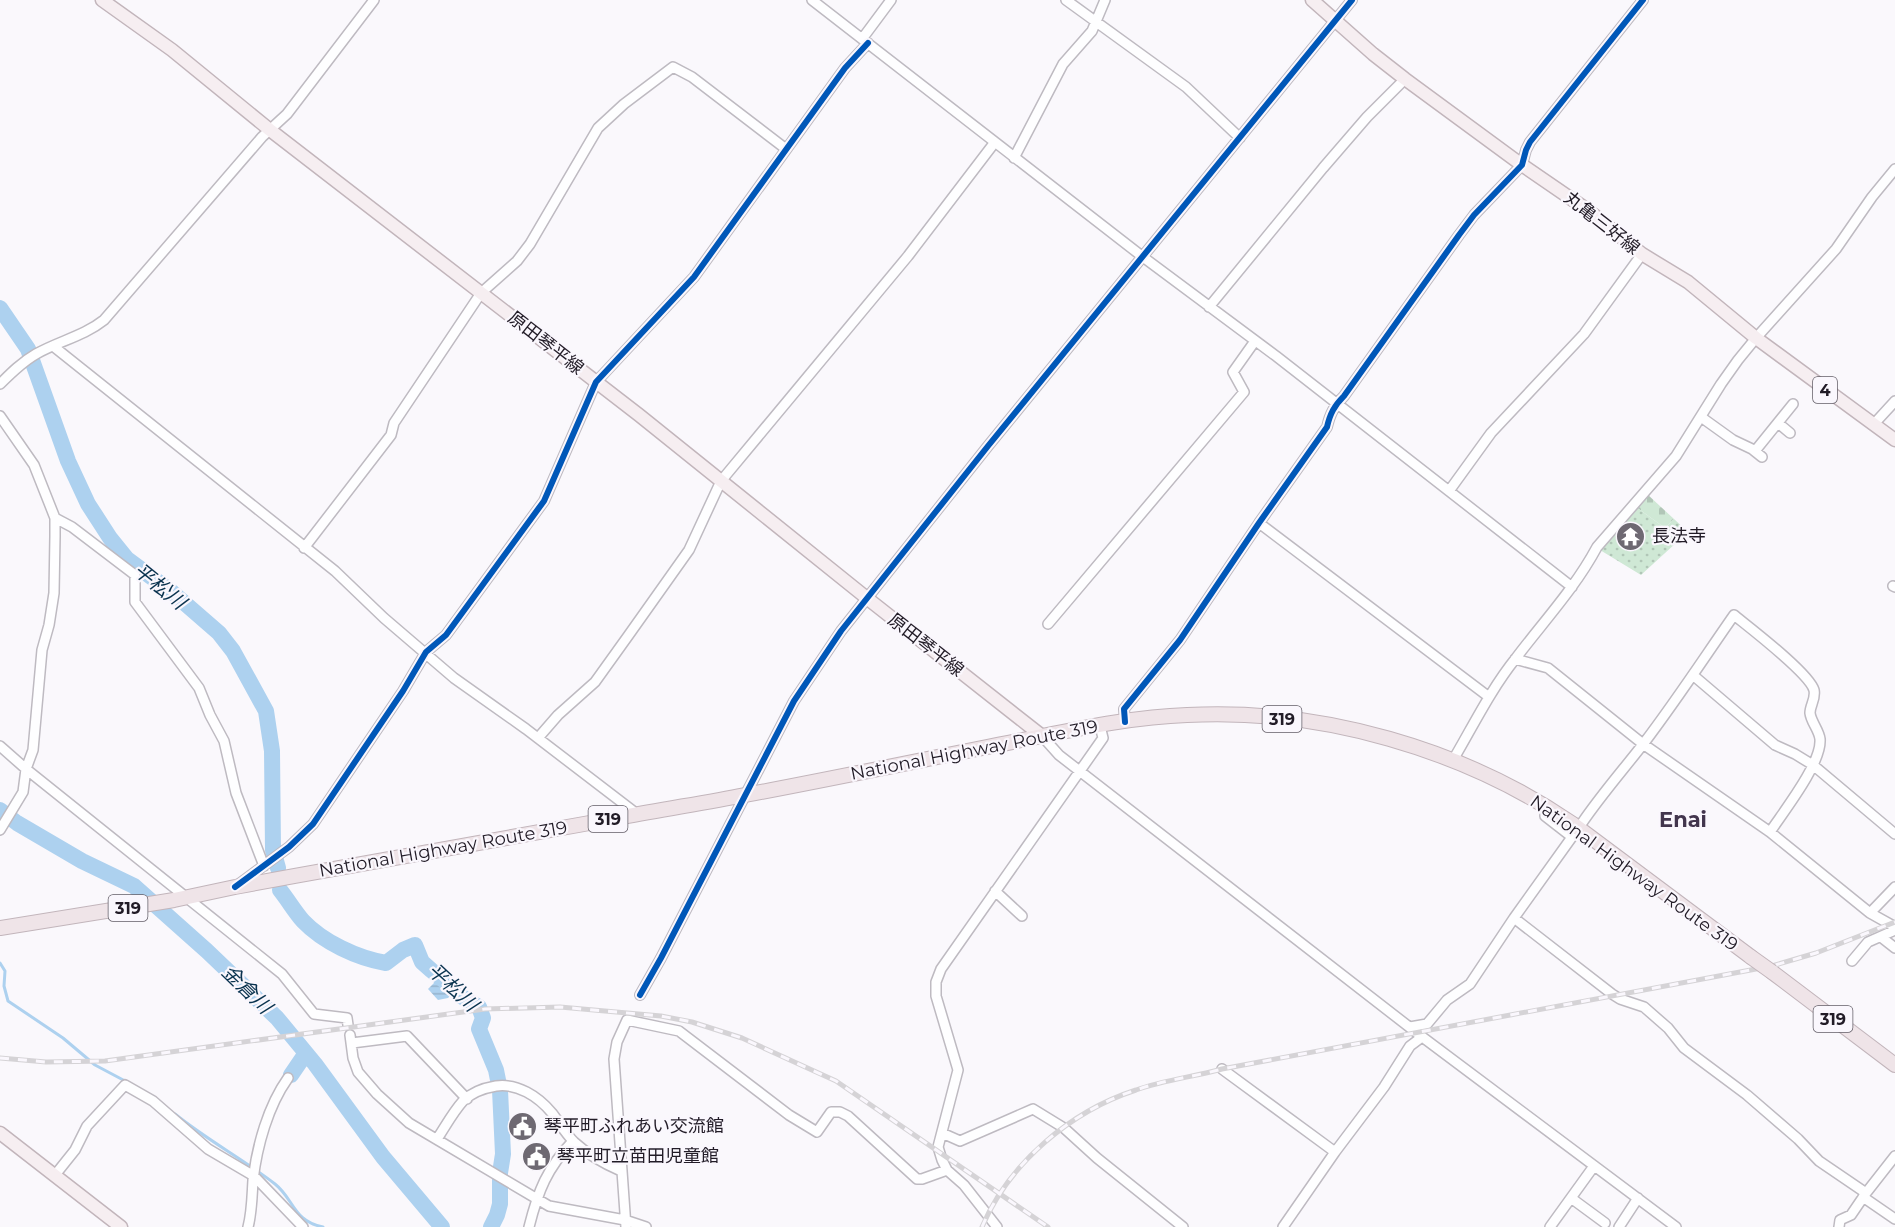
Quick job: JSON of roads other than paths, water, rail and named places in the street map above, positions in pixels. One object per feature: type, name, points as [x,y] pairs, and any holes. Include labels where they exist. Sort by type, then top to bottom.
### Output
[{"type":"highway","name":"National Highway Route 319","points":[[0,928],[188,898],[235,887],[745,795],[1100,726],[1189,714],[1238,715],[1295,720],[1408,744],[1453,760],[1512,787],[1547,806],[1895,1065]]},
{"type":"main road","name":"原田琴平線","points":[[102,0],[172,50],[270,130],[597,382],[1042,736]]},
{"type":"main road","name":"丸亀三好線","points":[[1312,0],[1405,79],[1589,211],[1642,254],[1688,282],[1756,338],[1895,440]]},
{"type":"main road","points":[[0,1133],[121,1227]]},
{"type":"street","points":[[0,384],[20,365],[37,354],[91,331],[104,320],[262,137],[287,114],[374,0]]},
{"type":"street","points":[[812,0],[1014,158],[1337,403],[1572,587]]},
{"type":"street","points":[[235,887],[289,847],[313,824],[403,691],[426,652],[446,635],[544,501],[597,382],[694,277],[865,41],[891,0]]},
{"type":"street","points":[[1066,0],[1186,87],[1240,138]]},
{"type":"street","points":[[1014,158],[1063,64],[1092,31],[1105,0]]},
{"type":"street","points":[[640,995],[794,701],[841,631],[988,446],[1352,0]]},
{"type":"street","points":[[1125,722],[1124,709],[1180,640],[1259,522],[1327,427],[1330,413],[1337,403],[1464,228],[1522,165],[1530,142],[1643,0]]},
{"type":"street","points":[[304,548],[392,435],[393,423],[482,293],[517,261],[530,244],[598,128],[624,104],[673,67],[692,77],[786,149]]},
{"type":"street","points":[[1209,307],[1323,168],[1367,117],[1405,79]]},
{"type":"street","points":[[538,738],[558,715],[595,682],[635,626],[689,550],[721,481],[909,256],[995,142]]},
{"type":"street","points":[[1453,760],[1489,697],[1515,659],[1558,607],[1597,547],[1676,456],[1720,384],[1756,338],[1836,249],[1872,197],[1895,169]]},
{"type":"street","points":[[1449,491],[1491,433],[1584,334],[1642,254]]},
{"type":"street","points":[[1048,624],[1244,392],[1233,372],[1255,341]]},
{"type":"street","points":[[53,346],[335,571],[384,618],[454,678],[538,738],[637,814]]},
{"type":"street","points":[[1873,425],[1895,401]]},
{"type":"street","points":[[1701,417],[1726,441],[1759,454],[1793,404]]},
{"type":"street","points":[[0,416],[34,465],[55,518],[54,593],[42,650],[33,750],[26,770],[23,792],[0,830]]},
{"type":"street","points":[[1778,423],[1790,432]]},
{"type":"street","points":[[55,518],[72,527],[135,575],[135,602],[199,688],[224,741],[236,793],[264,866]]},
{"type":"street","points":[[1259,522],[1489,697]]},
{"type":"street","points":[[1582,823],[1694,676],[1734,615],[1796,667],[1814,689],[1814,701],[1810,713],[1820,736],[1820,743],[1813,765],[1770,832]]},
{"type":"street","points":[[1515,659],[1548,668],[1643,744],[1770,832],[1870,913],[1895,929],[1868,942],[1852,961]]},
{"type":"street","points":[[1694,676],[1775,745],[1813,765],[1895,834]]},
{"type":"street","points":[[997,1227],[964,1185],[947,1170],[938,1147],[958,1070],[936,996],[936,982],[941,969],[1103,738],[1100,726]]},
{"type":"street","points":[[1042,736],[1059,755],[1079,771],[1422,1037],[1676,1227]]},
{"type":"street","points":[[0,746],[26,770],[282,974],[314,1014],[347,1018],[352,1058],[358,1072],[376,1094],[409,1123],[549,1206],[646,1227]]},
{"type":"street","points":[[1410,1027],[1427,1024],[1447,1000],[1470,984],[1572,837],[1545,816],[1547,806]]},
{"type":"street","points":[[1870,913],[1895,887]]},
{"type":"street","points":[[995,891],[1022,916]]},
{"type":"street","points":[[1514,918],[1611,994],[1644,1006],[1668,1028],[1684,1048],[1747,1095],[1798,1139],[1819,1161],[1895,1219]]},
{"type":"street","points":[[1881,937],[1895,948]]},
{"type":"street","points":[[626,1224],[614,1059],[617,1042],[627,1020],[679,1031],[789,1115],[817,1132],[831,1112],[840,1112],[848,1116],[917,1179],[947,1170]]},
{"type":"street","points":[[350,1034],[407,1036],[467,1099]]},
{"type":"street","points":[[1283,1227],[1384,1087],[1410,1046],[1422,1037]]},
{"type":"street","points":[[1222,1070],[1335,1152]]},
{"type":"street","points":[[249,1227],[254,1176],[269,1110],[276,1094],[288,1078]]},
{"type":"street","points":[[437,1139],[467,1099],[475,1092],[508,1084],[532,1095],[551,1112],[573,1141],[596,1159],[621,1172]]},
{"type":"street","points":[[55,1175],[75,1150],[87,1126],[125,1085],[153,1101],[208,1149],[254,1176],[303,1227]]},
{"type":"street","points":[[942,1133],[960,1141],[1033,1109],[1064,1128],[1097,1158],[1183,1227]]},
{"type":"street","points":[[529,1227],[536,1198],[552,1166],[573,1141]]},
{"type":"street","points":[[1839,1227],[1840,1220],[1851,1215],[1895,1156]]},
{"type":"street","points":[[1550,1227],[1594,1166]]},
{"type":"street","points":[[1571,1198],[1605,1223]]},
{"type":"street","points":[[1619,1227],[1638,1198]]},
{"type":"water","points":[[436,981],[451,995],[448,998],[438,1000],[428,989]]},
{"type":"waterway","name":"平松川","points":[[0,308],[28,349],[68,461],[88,504],[110,538],[127,559],[173,593],[219,633],[233,651],[266,711],[272,751],[273,850],[278,868]]},
{"type":"waterway","name":"金倉川","points":[[0,810],[17,823],[82,861],[134,886],[207,951],[277,1018],[315,1064],[383,1157],[442,1227]]},
{"type":"waterway","name":"平松川","points":[[280,890],[311,929],[352,953],[386,963],[403,950],[415,945],[422,962],[459,995],[479,1007],[483,1018],[479,1029],[496,1070],[500,1090],[503,1154],[500,1173],[500,1204],[491,1227]]},
{"type":"waterway","points":[[0,963],[5,971],[4,986],[8,1001],[63,1038],[95,1065],[127,1082]]},
{"type":"waterway","points":[[291,1075],[306,1053]]},
{"type":"waterway","points":[[175,1114],[275,1184],[300,1215],[313,1224],[323,1227]]},
{"type":"railway","points":[[982,1227],[1008,1182],[1045,1142],[1088,1111],[1136,1090],[1222,1069],[1772,966],[1816,953],[1895,922]]},
{"type":"railway","points":[[0,1058],[46,1062],[105,1061],[485,1009],[560,1007],[661,1016],[692,1022],[742,1038],[836,1081],[1048,1227]]},
{"type":"place","name":"長法寺","points":[[1631,536]]},
{"type":"place","name":"琴平町ふれあい交流館","points":[[523,1126]]},
{"type":"place","name":"琴平町立苗田児童館","points":[[536,1156]]},
{"type":"district","name":"Enai","points":[[1683,820]]}]
